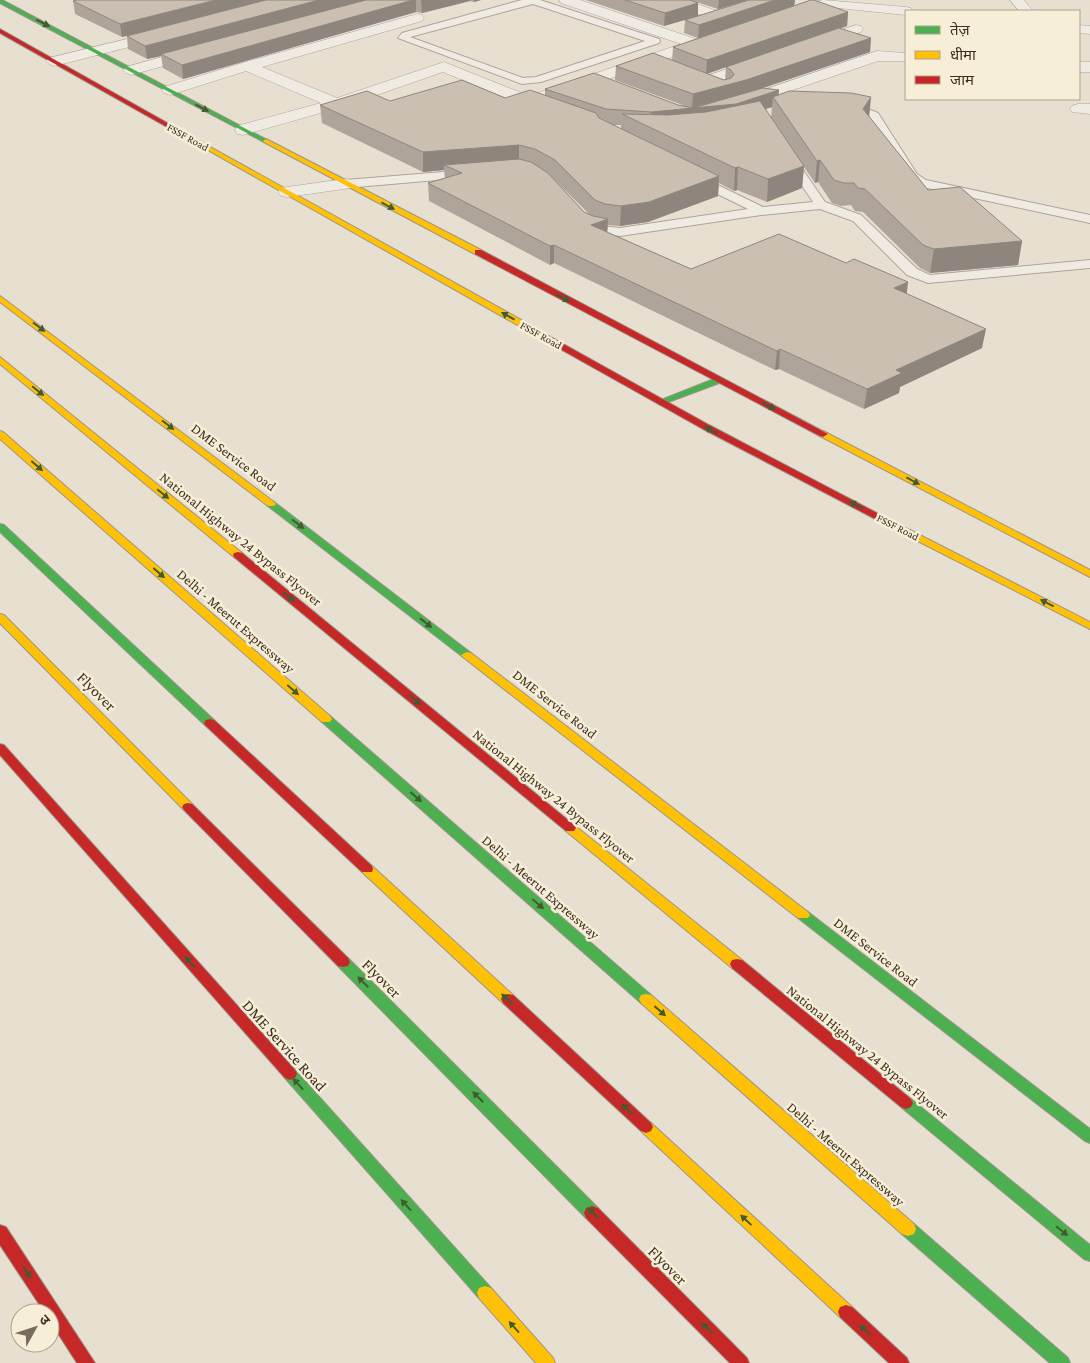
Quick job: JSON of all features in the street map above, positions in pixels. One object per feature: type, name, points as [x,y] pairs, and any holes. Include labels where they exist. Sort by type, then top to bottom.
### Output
[{"type":"main road","points":[[0,1],[1090,574]]},
{"type":"main road","name":"FSSF Road","points":[[0,31],[660,402],[1090,626]]},
{"type":"main road","name":"DME Service Road","points":[[0,298],[314,537],[1090,1137]]},
{"type":"main road","name":"National Highway 24 Bypass Flyover","points":[[0,360],[1090,1254]]},
{"type":"main road","points":[[660,402],[720,380]]},
{"type":"main road","name":"Delhi - Meerut Expressway","points":[[0,434],[1062,1363]]},
{"type":"main road","points":[[0,527],[242,754],[901,1363]]},
{"type":"main road","name":"Flyover","points":[[0,617],[741,1363]]},
{"type":"main road","name":"DME Service Road","points":[[0,748],[547,1363]]},
{"type":"main road","points":[[0,1232],[87,1363]]},
{"type":"street","points":[[566,0],[696,44]]},
{"type":"street","points":[[664,33],[724,14],[670,0]]},
{"type":"street","points":[[1017,0],[1025,10]]},
{"type":"street","points":[[779,17],[828,1],[905,12]]},
{"type":"street","points":[[828,1],[856,30],[877,56]]},
{"type":"street","points":[[170,90],[417,18]]},
{"type":"street","points":[[54,61],[181,29]]},
{"type":"street","points":[[800,49],[856,30]]},
{"type":"street","points":[[243,130],[336,104],[444,67],[528,102],[724,35]]},
{"type":"street","points":[[132,70],[215,47]]},
{"type":"street","points":[[725,107],[877,56],[905,57]]},
{"type":"street","points":[[706,81],[772,59]]},
{"type":"street","points":[[651,60],[670,67]]},
{"type":"street","points":[[247,66],[336,104]]},
{"type":"street","points":[[688,74],[752,99]]},
{"type":"street","points":[[595,80],[613,87]]},
{"type":"street","points":[[287,192],[345,184]]},
{"type":"lane","points":[[444,67],[464,60],[515,80],[529,82],[655,41],[534,1],[403,36],[405,40],[464,60]]},
{"type":"lane","points":[[528,102],[544,109]]},
{"type":"lane","points":[[838,108],[862,110],[874,114],[913,176],[922,183],[1090,219]]},
{"type":"lane","points":[[780,144],[821,205]]},
{"type":"lane","points":[[682,172],[761,211]]},
{"type":"lane","points":[[345,184],[476,173]]},
{"type":"lane","points":[[578,212],[590,225],[598,229],[620,232],[761,211],[821,205],[857,218],[912,272],[928,279],[1090,264]]},
{"type":"building","points":[[216,0],[120,24],[73,1]]},
{"type":"building","points":[[266,0],[319,0],[145,46],[127,36]]},
{"type":"building","points":[[366,0],[413,0],[182,65],[161,54]]},
{"type":"building","points":[[625,0],[690,0],[698,3],[665,13]]},
{"type":"building","points":[[749,0],[775,0],[699,25],[685,20]]},
{"type":"building","points":[[811,0],[848,12],[707,60],[673,47]]},
{"type":"building","points":[[839,28],[871,38],[746,80],[693,94],[616,66],[653,53],[724,80],[734,75],[726,67]]},
{"type":"building","points":[[594,73],[678,105],[693,108],[763,88],[779,90],[736,104],[651,112],[606,109],[545,89]]},
{"type":"building","points":[[462,80],[505,98],[530,90],[596,113],[599,118],[719,176],[649,202],[621,206],[605,204],[595,200],[555,160],[535,149],[519,145],[423,152],[320,105],[367,91],[390,101]]},
{"type":"building","points":[[789,91],[851,93],[871,97],[863,109],[928,190],[960,187],[1022,241],[934,249],[923,245],[865,189],[858,188],[854,183],[834,180],[820,160],[817,161],[773,97]]},
{"type":"building","points":[[760,101],[804,166],[768,179],[738,167],[735,168],[622,114],[668,115],[706,112]]},
{"type":"building","points":[[519,159],[531,162],[548,173],[584,212],[608,219],[591,225],[691,269],[779,234],[846,263],[854,259],[908,282],[894,288],[986,329],[896,370],[902,373],[867,389],[780,349],[777,351],[554,245],[550,246],[428,183],[462,173],[444,165]]},
{"type":"traffic: fast","points":[[0,1],[266,141]]},
{"type":"traffic: fast","points":[[660,402],[719,380]]},
{"type":"traffic: fast","points":[[271,504],[467,655]]},
{"type":"traffic: fast","points":[[0,527],[210,723]]},
{"type":"traffic: fast","points":[[326,719],[646,999]]},
{"type":"traffic: fast","points":[[803,915],[1090,1137]]},
{"type":"traffic: fast","points":[[343,962],[592,1213]]},
{"type":"traffic: fast","points":[[290,1074],[485,1293]]},
{"type":"traffic: fast","points":[[906,1103],[1090,1254]]},
{"type":"traffic: fast","points":[[908,1229],[1062,1363]]},
{"type":"traffic: slow","points":[[185,135],[531,329]]},
{"type":"traffic: slow","points":[[266,141],[478,252]]},
{"type":"traffic: slow","points":[[0,298],[271,504]]},
{"type":"traffic: slow","points":[[0,360],[238,555]]},
{"type":"traffic: slow","points":[[0,434],[326,719]]},
{"type":"traffic: slow","points":[[823,434],[1090,574]]},
{"type":"traffic: slow","points":[[910,533],[1090,626]]},
{"type":"traffic: slow","points":[[0,617],[188,807]]},
{"type":"traffic: slow","points":[[467,655],[803,915]]},
{"type":"traffic: slow","points":[[570,828],[737,964]]},
{"type":"traffic: slow","points":[[367,869],[508,999]]},
{"type":"traffic: slow","points":[[646,999],[908,1229]]},
{"type":"traffic: slow","points":[[646,1127],[846,1312]]},
{"type":"traffic: slow","points":[[485,1293],[547,1363]]},
{"type":"traffic: jam","points":[[0,31],[185,135]]},
{"type":"traffic: jam","points":[[478,252],[823,434]]},
{"type":"traffic: jam","points":[[531,329],[706,427],[910,533]]},
{"type":"traffic: jam","points":[[238,555],[570,828]]},
{"type":"traffic: jam","points":[[210,723],[367,869]]},
{"type":"traffic: jam","points":[[0,748],[290,1074]]},
{"type":"traffic: jam","points":[[188,807],[343,962]]},
{"type":"traffic: jam","points":[[737,964],[906,1103]]},
{"type":"traffic: jam","points":[[508,999],[646,1127]]},
{"type":"traffic: jam","points":[[592,1213],[741,1363]]},
{"type":"traffic: jam","points":[[0,1232],[87,1363]]},
{"type":"traffic: jam","points":[[846,1312],[901,1363]]}]
